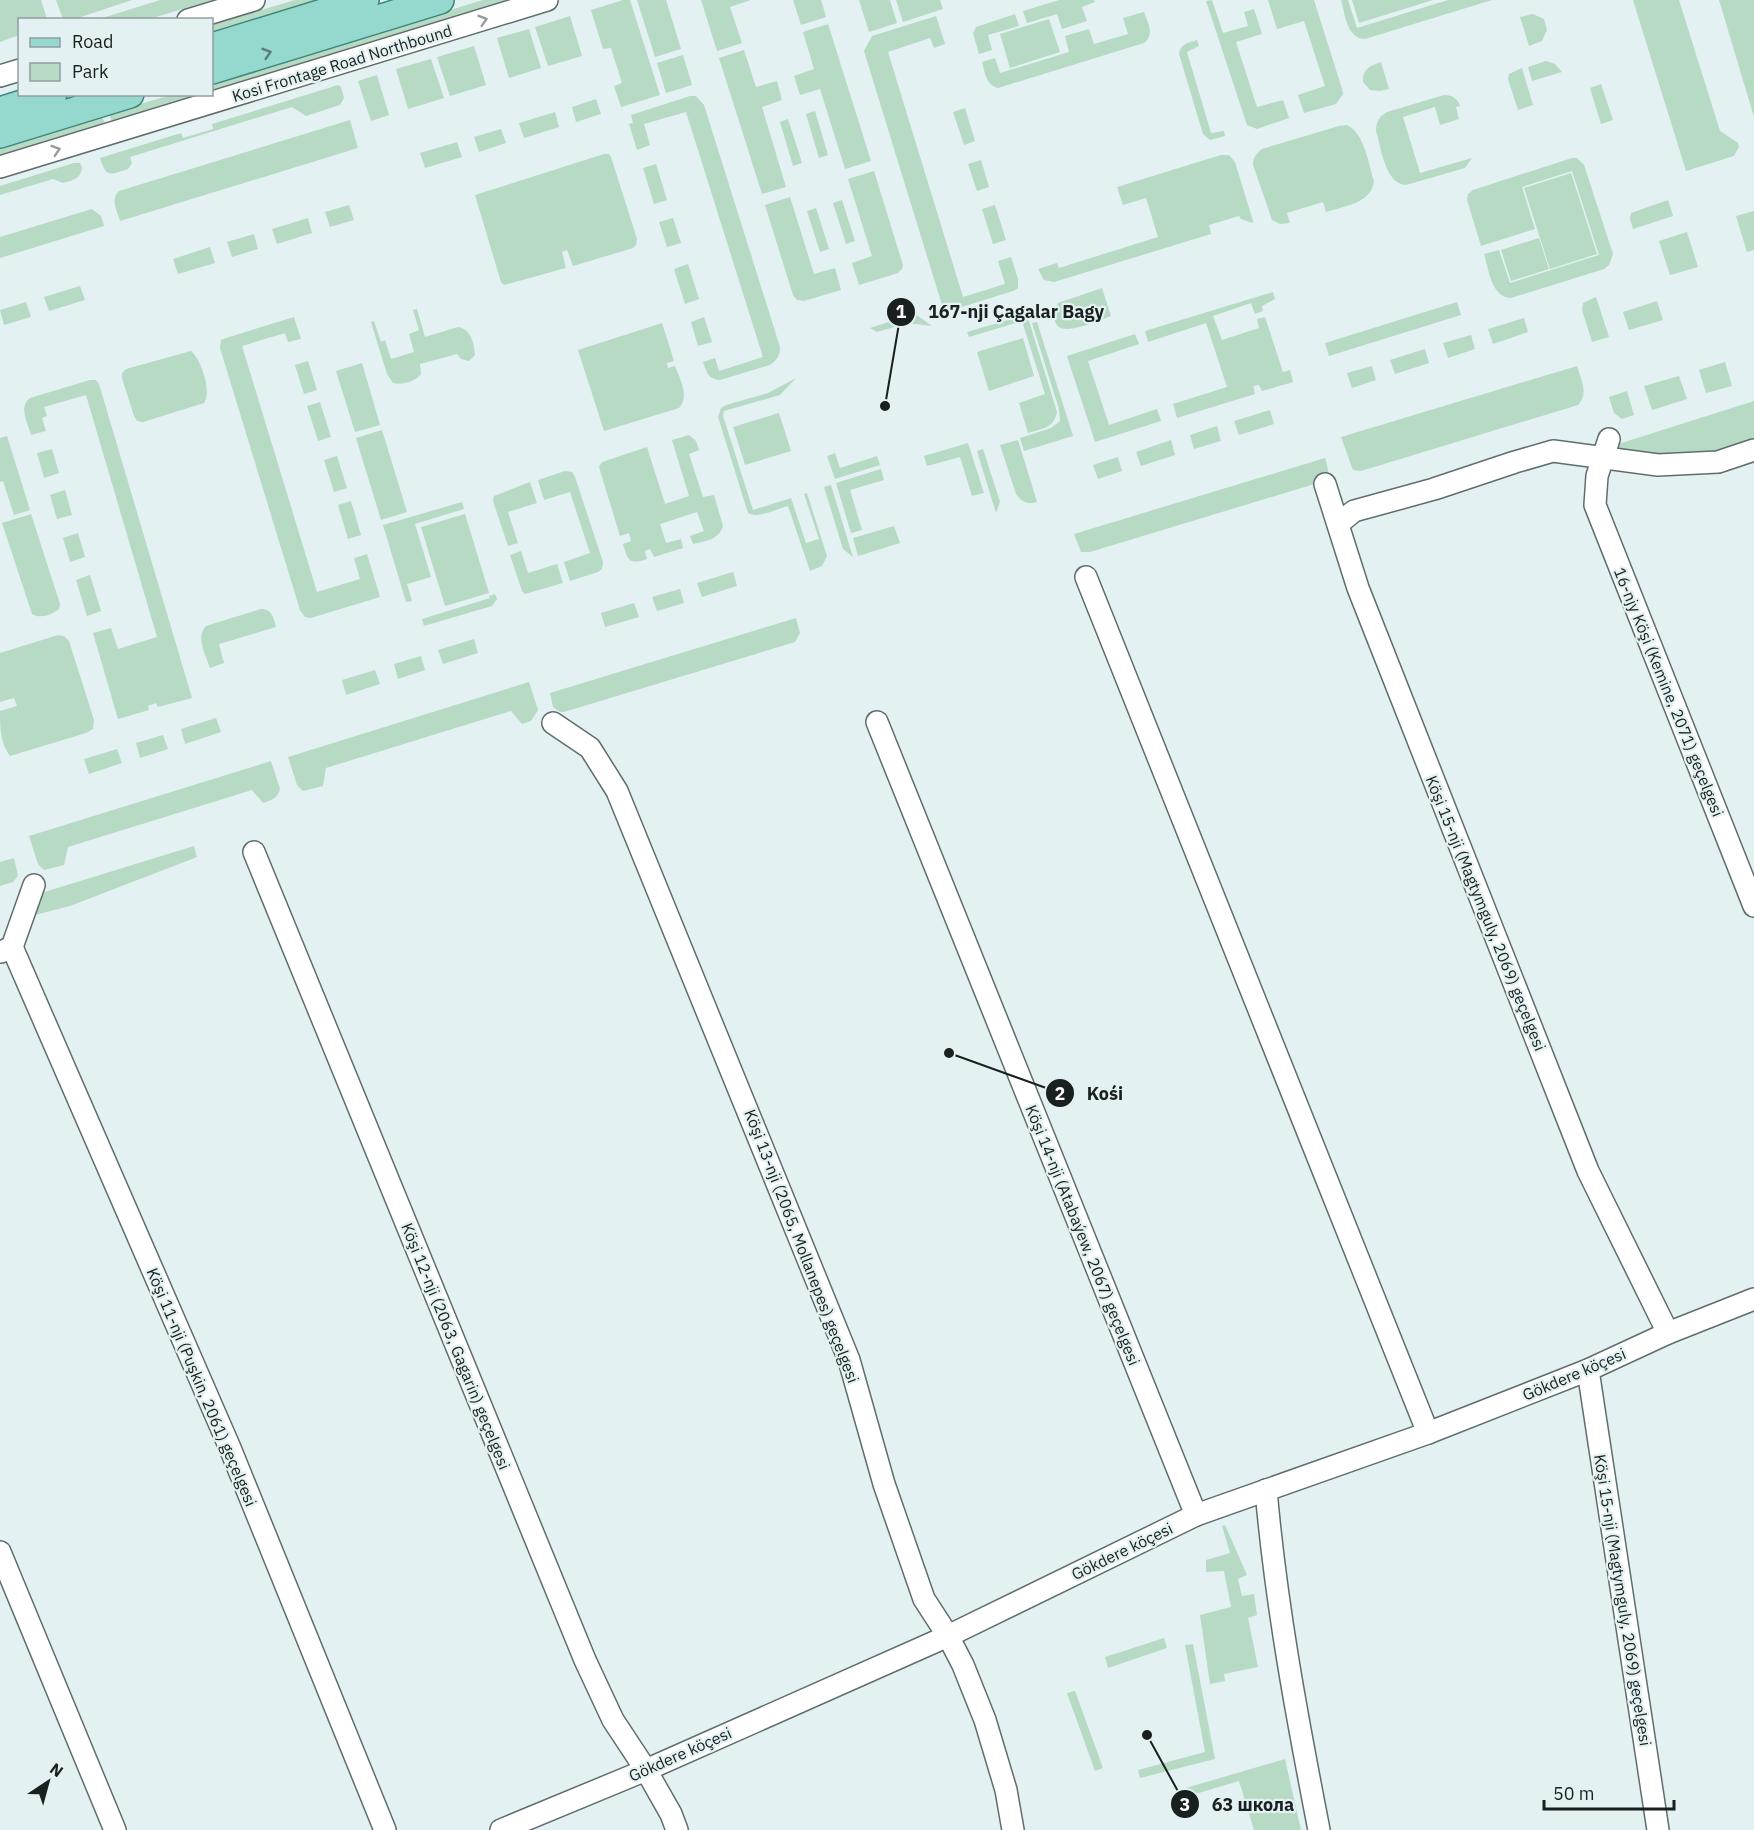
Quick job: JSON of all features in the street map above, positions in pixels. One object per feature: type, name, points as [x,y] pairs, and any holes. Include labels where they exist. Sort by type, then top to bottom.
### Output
[{"type":"main road","points":[[213,46],[365,0]]},
{"type":"main road","points":[[213,70],[440,0]]},
{"type":"main road","points":[[0,111],[47,96]]},
{"type":"main road","points":[[0,134],[124,96]]},
{"type":"street","points":[[195,18],[254,0]]},
{"type":"street","name":"Kosi Frontage Road Northbound","points":[[0,167],[547,0]]},
{"type":"street","points":[[0,76],[18,71]]},
{"type":"street","points":[[1338,524],[1354,511],[1553,452],[1658,465],[1718,462],[1754,450]]},
{"type":"street","name":"16-njy Köşi (Kemine, 2071) geçelgesi","points":[[1603,458],[1595,505],[1754,906]]},
{"type":"street","name":"Köşi 15-nji (Magtymguly, 2069) geçelgesi","points":[[1325,484],[1358,588],[1588,1171],[1668,1332]]},
{"type":"street","points":[[1086,577],[1428,1433]]},
{"type":"street","name":"Köşi 14-nji (Atabaýew, 2067) geçelgesi","points":[[877,722],[1196,1515]]},
{"type":"street","name":"Köşi 13-nji (2065, Mollanepes) geçelgesi","points":[[553,723],[590,748],[617,791],[849,1359],[884,1484],[924,1599],[948,1636],[963,1665],[986,1720],[1006,1790],[1013,1830]]},
{"type":"street","name":"Köşi 12-nji (2063, Gagarin) geçelgesi","points":[[254,852],[585,1660],[613,1720],[646,1770],[671,1814],[676,1830]]},
{"type":"street","points":[[6,950],[34,885]]},
{"type":"street","name":"Köşi 11-nji (Puşkin, 2061) geçelgesi","points":[[6,950],[230,1448],[385,1830]]},
{"type":"street","name":"Gökdere köçesi","points":[[501,1830],[646,1770],[948,1636],[1196,1515],[1428,1433],[1588,1370],[1668,1332],[1754,1299]]},
{"type":"street","name":"Köşi 15-nji (Magtymguly, 2069) geçelgesi","points":[[1588,1370],[1658,1830]]},
{"type":"street","points":[[1266,1490],[1271,1551],[1281,1621],[1319,1830]]},
{"type":"street","points":[[0,1552],[115,1830]]},
{"type":"green space","points":[[0,0],[41,0],[47,18],[18,18],[18,35],[0,42]]},
{"type":"green space","points":[[56,0],[132,0],[78,18],[63,18]]},
{"type":"green space","points":[[160,0],[213,0],[152,18],[102,18]]},
{"type":"green space","points":[[295,0],[320,0],[213,33],[213,25]]},
{"type":"green space","points":[[483,0],[513,0],[213,91],[213,82]]},
{"type":"green space","points":[[630,0],[660,95],[621,107],[614,86],[622,83],[611,48],[603,49],[591,10]]},
{"type":"green space","points":[[637,0],[666,0],[681,49],[655,57]]},
{"type":"green space","points":[[701,0],[751,0],[730,7],[742,43],[717,51]]},
{"type":"green space","points":[[793,0],[821,0],[826,17],[801,25]]},
{"type":"green space","points":[[859,0],[890,0],[897,23],[869,32]]},
{"type":"green space","points":[[896,0],[940,0],[943,9],[903,22]]},
{"type":"green space","points":[[1059,0],[1094,0],[1095,2],[1082,7],[1087,21],[1062,29],[1057,14],[1027,23],[1023,11]]},
{"type":"green space","points":[[1212,0],[1223,33],[1248,26],[1244,12],[1254,9],[1262,34],[1236,42],[1257,107],[1283,100],[1289,118],[1257,129],[1247,125],[1206,1]]},
{"type":"green space","points":[[1268,0],[1314,0],[1342,89],[1343,94],[1336,104],[1304,113],[1298,95],[1325,86],[1304,21],[1277,29]]},
{"type":"green space","points":[[1341,0],[1348,0],[1357,28],[1448,0],[1492,0],[1365,39],[1354,35]]},
{"type":"green space","points":[[1352,0],[1433,0],[1359,23]]},
{"type":"green space","points":[[1633,0],[1679,0],[1720,131],[1738,143],[1739,147],[1734,156],[1686,171]]},
{"type":"green space","points":[[1719,0],[1754,0],[1754,117]]},
{"type":"green space","points":[[1144,12],[1150,32],[1144,43],[998,88],[987,78],[982,62],[995,58],[1000,73],[1069,52],[1065,36],[1089,29],[1094,44],[1128,34],[1123,18]]},
{"type":"green space","points":[[1015,14],[1019,26],[988,35],[992,50],[979,54],[973,33],[976,27]]},
{"type":"green space","points":[[1533,14],[1544,19],[1547,30],[1542,41],[1529,46],[1520,17]]},
{"type":"green space","points":[[570,16],[582,56],[548,66],[535,27]]},
{"type":"green space","points":[[936,16],[945,44],[934,48],[930,38],[888,52],[963,297],[1005,284],[998,261],[1011,257],[1018,279],[1018,288],[1013,291],[952,310],[942,305],[864,51],[872,36]]},
{"type":"green space","points":[[1049,19],[1060,52],[1010,68],[1000,34]]},
{"type":"green space","points":[[828,24],[871,161],[845,169],[820,89],[800,95],[794,76],[814,69],[803,32]]},
{"type":"green space","points":[[529,29],[541,68],[509,78],[497,38]]},
{"type":"green space","points":[[1197,40],[1199,46],[1187,52],[1211,133],[1224,131],[1225,136],[1210,140],[1203,134],[1179,54],[1183,46]]},
{"type":"green space","points":[[474,46],[486,85],[450,96],[437,57]]},
{"type":"green space","points":[[744,50],[756,87],[777,81],[782,100],[762,107],[786,187],[762,194],[719,58]]},
{"type":"green space","points":[[683,55],[692,85],[666,93],[657,63]]},
{"type":"green space","points":[[431,59],[444,98],[408,109],[396,69]]},
{"type":"green space","points":[[1546,61],[1555,64],[1562,72],[1532,81],[1528,67]]},
{"type":"green space","points":[[1381,62],[1389,89],[1370,90],[1363,82],[1365,71]]},
{"type":"green space","points":[[1522,68],[1533,105],[1518,110],[1508,79],[1509,74]]},
{"type":"green space","points":[[377,75],[389,115],[371,121],[358,81]]},
{"type":"green space","points":[[1601,84],[1613,120],[1601,124],[1590,88]]},
{"type":"green space","points":[[338,85],[341,87],[344,98],[340,105],[306,116],[292,107],[130,157],[132,163],[128,169],[117,173],[107,172],[100,158],[181,133],[183,138],[213,129],[212,124]]},
{"type":"green space","points":[[1444,95],[1452,96],[1458,101],[1460,106],[1456,107],[1459,119],[1440,125],[1435,107],[1403,117],[1420,173],[1472,158],[1465,168],[1406,185],[1399,183],[1389,172],[1382,155],[1376,131],[1379,120],[1387,112]]},
{"type":"green space","points":[[168,96],[199,96],[112,122],[109,113]]},
{"type":"green space","points":[[696,96],[704,105],[780,347],[778,358],[770,365],[720,380],[710,377],[703,362],[715,358],[719,371],[763,357],[686,112],[644,124],[650,145],[637,150],[629,124],[633,123],[631,115]]},
{"type":"green space","points":[[596,99],[601,114],[576,122],[572,107]]},
{"type":"green space","points":[[965,108],[975,141],[964,145],[953,112]]},
{"type":"green space","points":[[815,111],[828,155],[819,158],[806,114]]},
{"type":"green space","points":[[555,112],[559,127],[524,138],[519,123]]},
{"type":"green space","points":[[102,116],[105,124],[0,156],[0,147]]},
{"type":"green space","points":[[788,119],[802,163],[793,166],[780,122]]},
{"type":"green space","points":[[350,120],[358,148],[120,221],[115,201],[119,191]]},
{"type":"green space","points":[[1347,125],[1358,135],[1368,158],[1374,181],[1368,195],[1356,203],[1326,212],[1323,202],[1287,213],[1290,223],[1280,224],[1272,220],[1253,165],[1257,154],[1262,149]]},
{"type":"green space","points":[[501,129],[506,143],[479,152],[474,137]]},
{"type":"green space","points":[[457,142],[462,157],[425,168],[420,153]]},
{"type":"green space","points":[[609,154],[611,157],[637,239],[636,245],[633,248],[573,266],[567,250],[562,252],[566,268],[504,285],[501,282],[475,195]]},
{"type":"green space","points":[[1221,155],[1229,155],[1235,162],[1252,223],[1239,216],[1209,225],[1211,234],[1054,282],[1044,280],[1038,269],[1057,263],[1059,268],[1158,237],[1146,198],[1123,205],[1117,187]]},
{"type":"green space","points":[[1577,158],[1584,165],[1613,254],[1609,265],[1604,269],[1511,298],[1504,296],[1499,293],[1492,282],[1484,254],[1499,250],[1510,283],[1599,255],[1572,171],[1522,187],[1535,229],[1481,246],[1467,200],[1468,194],[1473,190]]},
{"type":"green space","points":[[981,160],[989,187],[977,191],[968,164]]},
{"type":"green space","points":[[80,163],[82,167],[78,177],[73,180],[63,183],[53,179],[0,195],[0,186]]},
{"type":"green space","points":[[656,164],[667,200],[654,204],[643,168]]},
{"type":"green space","points":[[874,171],[903,265],[898,273],[859,285],[852,263],[872,256],[848,179]]},
{"type":"green space","points":[[1571,173],[1597,254],[1550,269],[1524,188]]},
{"type":"green space","points":[[790,197],[814,274],[835,268],[841,290],[804,301],[797,300],[793,295],[765,205]]},
{"type":"green space","points":[[842,200],[855,241],[846,244],[833,203]]},
{"type":"green space","points":[[1668,200],[1673,216],[1633,229],[1631,213]]},
{"type":"green space","points":[[349,205],[354,220],[330,227],[325,212]]},
{"type":"green space","points":[[995,205],[1006,240],[993,244],[982,209]]},
{"type":"green space","points":[[816,208],[829,249],[820,252],[807,211]]},
{"type":"green space","points":[[92,209],[101,216],[104,226],[0,258],[0,237]]},
{"type":"green space","points":[[1754,211],[1754,250],[1747,252],[1736,216]]},
{"type":"green space","points":[[308,218],[312,233],[277,244],[272,229]]},
{"type":"green space","points":[[673,218],[681,243],[667,247],[659,222]]},
{"type":"green space","points":[[1687,232],[1698,267],[1670,275],[1659,241]]},
{"type":"green space","points":[[254,234],[258,249],[232,257],[227,242]]},
{"type":"green space","points":[[1539,238],[1549,269],[1511,281],[1501,250]]},
{"type":"green space","points":[[210,247],[215,263],[178,274],[173,259]]},
{"type":"green space","points":[[688,264],[699,299],[685,304],[674,269]]},
{"type":"green space","points":[[80,286],[85,300],[49,311],[44,297]]},
{"type":"green space","points":[[1102,288],[1111,316],[1077,328],[1064,329],[1058,326],[1053,314],[1058,303]]},
{"type":"green space","points":[[1273,292],[1275,299],[1262,306],[1263,311],[1255,314],[1251,303],[1213,316],[1222,340],[1259,328],[1257,319],[1265,317],[1283,372],[1290,370],[1293,382],[1262,391],[1259,385],[1253,386],[1255,394],[1177,418],[1173,404],[1227,387],[1206,323],[1148,342],[1145,331]]},
{"type":"green space","points":[[1596,297],[1609,337],[1592,342],[1582,310],[1583,303]]},
{"type":"green space","points":[[1657,301],[1663,320],[1629,330],[1623,312]]},
{"type":"green space","points":[[26,302],[31,317],[4,325],[0,310]]},
{"type":"green space","points":[[1457,302],[1461,315],[1329,356],[1325,343]]},
{"type":"green space","points":[[417,309],[425,337],[458,327],[462,328],[471,337],[475,355],[469,361],[461,359],[457,354],[420,364],[421,374],[415,379],[404,383],[393,383],[387,374],[371,322],[374,321],[381,342],[385,340],[391,359],[414,352],[409,334],[419,330],[413,310]]},
{"type":"green space","points":[[911,315],[918,316],[932,326],[908,323],[877,332],[870,328]]},
{"type":"green space","points":[[1021,316],[1029,321],[1057,412],[1050,425],[1028,433],[1019,403],[1045,394],[1022,321],[969,337],[967,332]]},
{"type":"green space","points":[[294,317],[301,339],[288,342],[285,333],[242,346],[317,592],[360,579],[354,558],[367,554],[380,597],[311,618],[305,617],[300,610],[220,348],[221,340]]},
{"type":"green space","points":[[704,317],[712,342],[698,346],[691,322]]},
{"type":"green space","points":[[1524,318],[1528,332],[1493,344],[1488,329]]},
{"type":"green space","points":[[1037,322],[1073,436],[1024,451],[1020,438],[1051,428],[1060,421],[1059,409],[1032,323]]},
{"type":"green space","points":[[662,323],[674,361],[667,363],[668,368],[675,366],[679,376],[684,393],[682,404],[679,408],[604,431],[578,350]]},
{"type":"green space","points":[[1135,334],[1139,344],[1088,361],[1109,425],[1157,409],[1161,421],[1095,442],[1067,356]]},
{"type":"green space","points":[[1471,335],[1475,349],[1448,358],[1443,343]]},
{"type":"green space","points":[[1023,338],[1034,376],[989,391],[977,352]]},
{"type":"green space","points":[[1425,349],[1429,363],[1395,374],[1390,360]]},
{"type":"green space","points":[[191,351],[198,361],[206,384],[204,403],[143,422],[137,421],[122,373],[126,369]]},
{"type":"green space","points":[[308,361],[317,390],[304,394],[295,365]]},
{"type":"green space","points":[[1725,362],[1732,386],[1706,393],[1699,370]]},
{"type":"green space","points":[[362,363],[380,425],[355,432],[336,371]]},
{"type":"green space","points":[[1372,366],[1376,380],[1352,388],[1347,373]]},
{"type":"green space","points":[[1577,366],[1584,391],[1578,405],[1361,471],[1353,470],[1341,437]]},
{"type":"green space","points":[[1679,376],[1687,399],[1652,410],[1644,386]]},
{"type":"green space","points":[[796,378],[780,395],[724,411],[723,416],[753,510],[791,498],[806,543],[819,539],[804,494],[807,493],[827,556],[822,566],[810,571],[788,506],[757,515],[748,513],[718,417],[721,408],[726,405],[768,393]]},
{"type":"green space","points":[[96,380],[99,384],[192,698],[158,707],[156,703],[148,706],[149,710],[118,719],[93,633],[111,628],[118,649],[157,637],[86,395],[44,407],[47,416],[42,418],[46,431],[31,435],[24,410],[30,398]]},
{"type":"green space","points":[[1627,391],[1634,415],[1622,419],[1614,413],[1609,397]]},
{"type":"green space","points":[[1754,401],[1754,449],[1700,459],[1621,456],[1612,446]]},
{"type":"green space","points":[[320,402],[331,437],[318,441],[307,406]]},
{"type":"green space","points":[[1270,410],[1274,424],[1239,435],[1234,421]]},
{"type":"green space","points":[[779,413],[791,451],[745,465],[733,427]]},
{"type":"green space","points":[[1217,426],[1221,441],[1194,449],[1190,435]]},
{"type":"green space","points":[[382,430],[407,512],[381,520],[356,438]]},
{"type":"green space","points":[[689,435],[696,441],[699,450],[689,454],[703,497],[714,495],[723,526],[721,531],[711,539],[693,544],[690,536],[704,531],[697,512],[660,524],[666,543],[681,539],[683,548],[654,557],[650,549],[645,551],[647,559],[636,562],[630,560],[623,544],[631,541],[629,533],[620,536],[599,467],[605,461],[647,447],[665,504],[689,496],[672,440]]},
{"type":"green space","points":[[7,436],[30,510],[14,515],[3,481],[0,482],[0,438]]},
{"type":"green space","points":[[1018,440],[1037,502],[1025,502],[1016,494],[1000,445]]},
{"type":"green space","points":[[1171,440],[1175,455],[1141,466],[1136,452]]},
{"type":"green space","points":[[968,443],[984,493],[972,496],[960,457],[927,466],[924,456]]},
{"type":"green space","points":[[52,449],[59,473],[44,478],[37,453]]},
{"type":"green space","points":[[983,449],[1000,502],[996,513],[977,451]]},
{"type":"green space","points":[[835,453],[840,468],[877,456],[880,465],[835,479],[827,456]]},
{"type":"green space","points":[[337,456],[347,488],[334,492],[324,460]]},
{"type":"green space","points":[[1118,457],[1122,471],[1098,479],[1093,465]]},
{"type":"green space","points":[[1325,458],[1327,474],[1321,482],[1090,552],[1081,552],[1074,534]]},
{"type":"green space","points":[[881,469],[884,480],[850,490],[862,530],[851,533],[836,483]]},
{"type":"green space","points":[[565,471],[572,472],[575,477],[603,562],[602,569],[598,572],[570,581],[564,562],[590,553],[570,492],[544,500],[538,480]]},
{"type":"green space","points":[[530,482],[537,503],[508,512],[518,543],[508,546],[493,501],[494,496]]},
{"type":"green space","points":[[831,485],[853,557],[843,549],[824,487]]},
{"type":"green space","points":[[65,490],[72,515],[57,519],[50,495]]},
{"type":"green space","points":[[351,501],[361,535],[348,539],[338,505]]},
{"type":"green space","points":[[462,502],[464,509],[415,524],[431,577],[407,584],[412,601],[406,602],[383,525]]},
{"type":"green space","points":[[31,514],[60,604],[56,611],[42,616],[32,614],[2,523]]},
{"type":"green space","points":[[465,514],[489,593],[445,606],[421,527]]},
{"type":"green space","points":[[894,526],[900,543],[858,556],[853,538]]},
{"type":"green space","points":[[78,533],[85,557],[70,562],[63,538]]},
{"type":"green space","points":[[521,551],[528,573],[557,564],[563,583],[525,594],[510,555]]},
{"type":"green space","points":[[733,572],[737,586],[702,597],[697,583]]},
{"type":"green space","points":[[90,575],[101,611],[87,616],[76,580]]},
{"type":"green space","points":[[680,589],[684,603],[657,611],[652,597]]},
{"type":"green space","points":[[495,594],[497,599],[492,606],[424,626],[422,619],[490,598],[489,596]]},
{"type":"green space","points":[[634,603],[639,617],[605,627],[601,613]]},
{"type":"green space","points":[[261,609],[270,612],[276,627],[219,644],[224,663],[210,668],[201,641],[201,635],[206,626]]},
{"type":"green space","points":[[796,618],[800,633],[795,642],[564,712],[553,707],[550,693]]},
{"type":"green space","points":[[58,635],[64,636],[69,641],[94,720],[93,729],[10,756],[2,740],[0,711],[17,706],[14,698],[0,702],[0,653]]},
{"type":"green space","points":[[474,639],[478,653],[443,664],[438,650]]},
{"type":"green space","points":[[421,656],[425,670],[398,679],[394,664]]},
{"type":"green space","points":[[375,670],[380,684],[346,695],[342,680]]},
{"type":"green space","points":[[529,682],[538,710],[531,721],[522,724],[511,711],[326,768],[323,786],[303,791],[297,785],[288,757]]},
{"type":"green space","points":[[216,718],[221,732],[185,744],[181,729]]},
{"type":"green space","points":[[163,735],[168,749],[140,758],[136,743]]},
{"type":"green space","points":[[117,749],[122,763],[89,774],[84,759]]},
{"type":"green space","points":[[271,761],[280,789],[276,797],[269,801],[263,803],[252,790],[68,847],[64,865],[44,870],[38,864],[29,836]]},
{"type":"green space","points":[[194,846],[197,857],[70,906],[31,916],[38,894]]},
{"type":"green space","points":[[14,858],[18,876],[13,882],[0,886],[0,862]]},
{"type":"green space","points":[[1225,1525],[1247,1575],[1238,1579],[1242,1596],[1254,1594],[1257,1615],[1248,1618],[1258,1667],[1224,1674],[1225,1681],[1210,1684],[1200,1615],[1231,1607],[1224,1571],[1206,1572],[1206,1560],[1230,1553],[1222,1526]]},
{"type":"green space","points":[[1164,1638],[1167,1648],[1108,1668],[1105,1657]]},
{"type":"green space","points":[[1193,1644],[1215,1759],[1140,1778],[1138,1770],[1205,1752],[1185,1645]]},
{"type":"green space","points":[[1075,1691],[1103,1768],[1095,1771],[1067,1693]]},
{"type":"green space","points":[[1285,1759],[1301,1830],[1254,1830],[1239,1781],[1182,1798],[1179,1790]]},
{"type":"place","name":"167-nji Çagalar Bagy","points":[[885,406]]},
{"type":"place","name":"Kośi","points":[[949,1053]]},
{"type":"place","name":"63 школа","points":[[1147,1735]]}]
